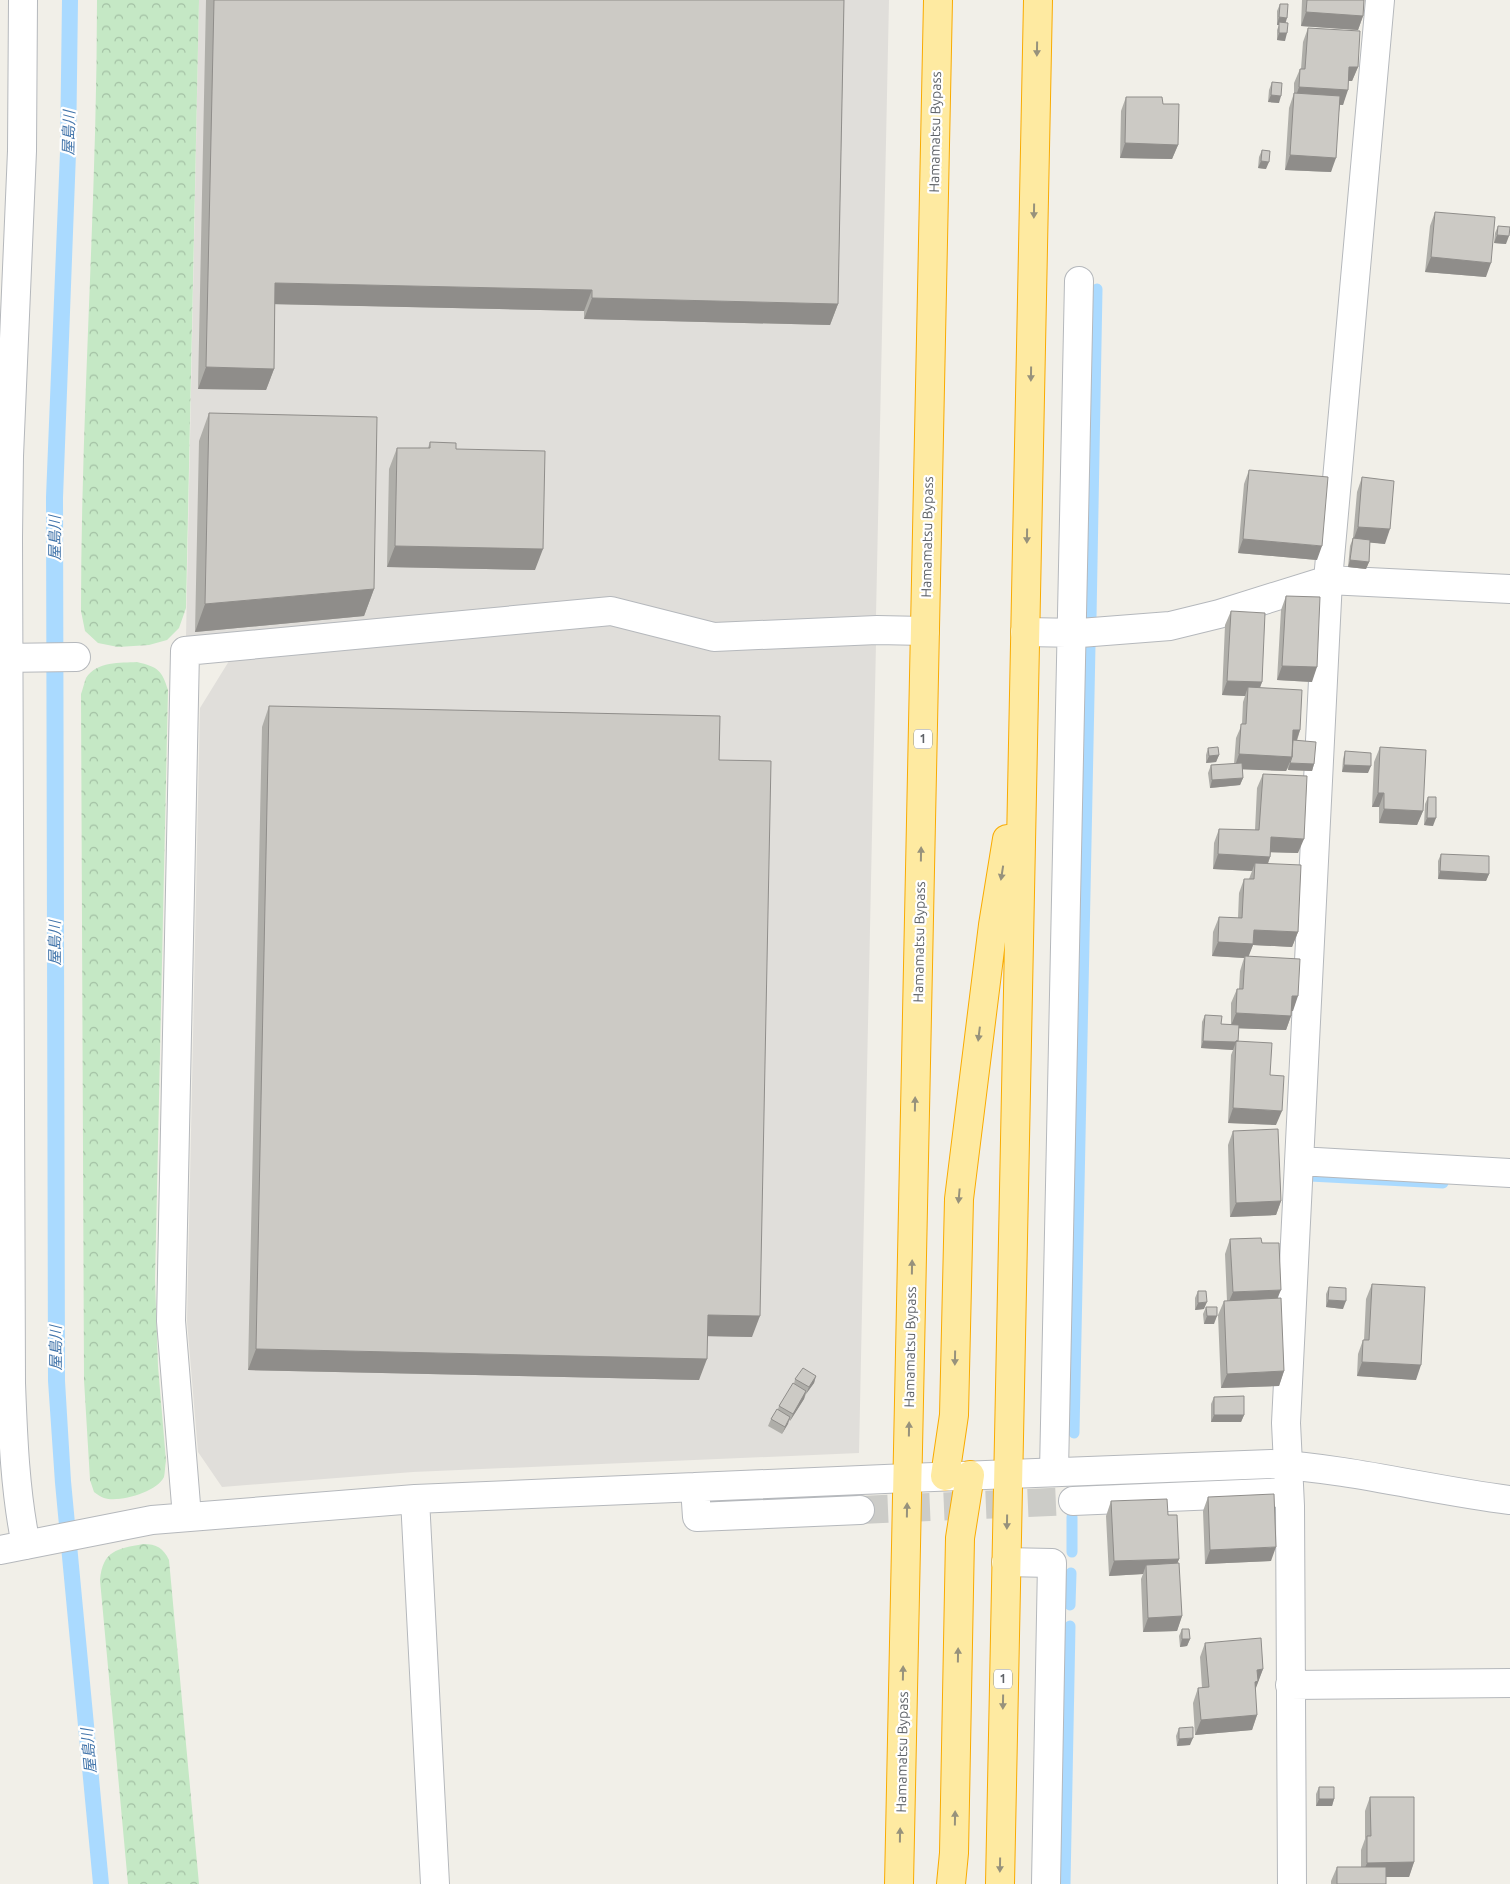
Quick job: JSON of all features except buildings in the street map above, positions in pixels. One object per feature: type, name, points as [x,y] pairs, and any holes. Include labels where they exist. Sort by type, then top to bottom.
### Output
[{"type":"highway","name":"Hamamatsu Bypass","points":[[899,1884],[938,0]]},
{"type":"highway","name":"1","points":[[1000,1884],[1038,0]]},
{"type":"highway","points":[[951,1884],[954,1853],[960,1538],[954,1415],[959,1199],[993,925],[1023,739]]},
{"type":"street","points":[[23,0],[22,151],[8,472],[13,657],[10,1383],[23,1545],[152,1520],[415,1499],[1235,1464],[1287,1465],[1345,1471],[1510,1500]]},
{"type":"street","points":[[1292,1884],[1289,1492],[1286,1423],[1328,580],[1380,0]]},
{"type":"street","points":[[1054,1471],[1079,281]]},
{"type":"street","points":[[1025,632],[1072,633],[1144,629],[1195,621],[1328,580],[1510,589]]},
{"type":"street","points":[[187,1517],[171,1321],[185,651],[611,611],[714,637],[877,630],[925,630]]},
{"type":"street","points":[[13,657],[76,657]]},
{"type":"street","points":[[1299,1162],[1510,1173]]},
{"type":"street","points":[[695,1487],[697,1517],[860,1510]]},
{"type":"street","points":[[1073,1501],[1289,1492]]},
{"type":"street","points":[[415,1499],[434,1884]]},
{"type":"street","points":[[1006,1562],[1052,1563],[1046,1884]]},
{"type":"street","points":[[1290,1685],[1510,1683]]},
{"type":"shaded area","points":[[199,0],[889,0],[876,616],[715,623],[612,598],[186,637]]},
{"type":"shaded area","points":[[610,625],[713,650],[876,643],[859,1453],[413,1472],[222,1487],[198,1452],[187,1321],[200,708],[229,661]]},
{"type":"green space","points":[[97,0],[199,0],[186,608],[179,628],[167,640],[149,645],[118,647],[98,643],[85,631],[81,611]]},
{"type":"green space","points":[[137,662],[158,670],[164,678],[168,690],[155,1280],[158,1366],[166,1461],[164,1477],[154,1487],[128,1498],[111,1499],[103,1498],[94,1492],[90,1480],[84,1380],[81,694],[86,678],[96,668],[109,664]]},
{"type":"green space","points":[[143,1544],[159,1548],[169,1560],[199,1884],[128,1884],[100,1580],[104,1562],[108,1557],[119,1550]]},
{"type":"water","name":"屋島川","points":[[62,0],[78,0],[76,153],[63,498],[65,1381],[71,1481],[109,1884],[93,1884],[55,1483],[48,1381],[46,497],[60,152]]},
{"type":"waterway","points":[[1091,618],[1097,289]]},
{"type":"waterway","points":[[1074,1433],[1090,646]]},
{"type":"waterway","points":[[1310,1176],[1443,1183]]},
{"type":"waterway","points":[[1072,1517],[1072,1552]]},
{"type":"waterway","points":[[1070,1605],[1071,1573]]},
{"type":"waterway","points":[[1065,1884],[1070,1626]]},
{"type":"tunnel","points":[[860,1510],[1073,1501]]}]
